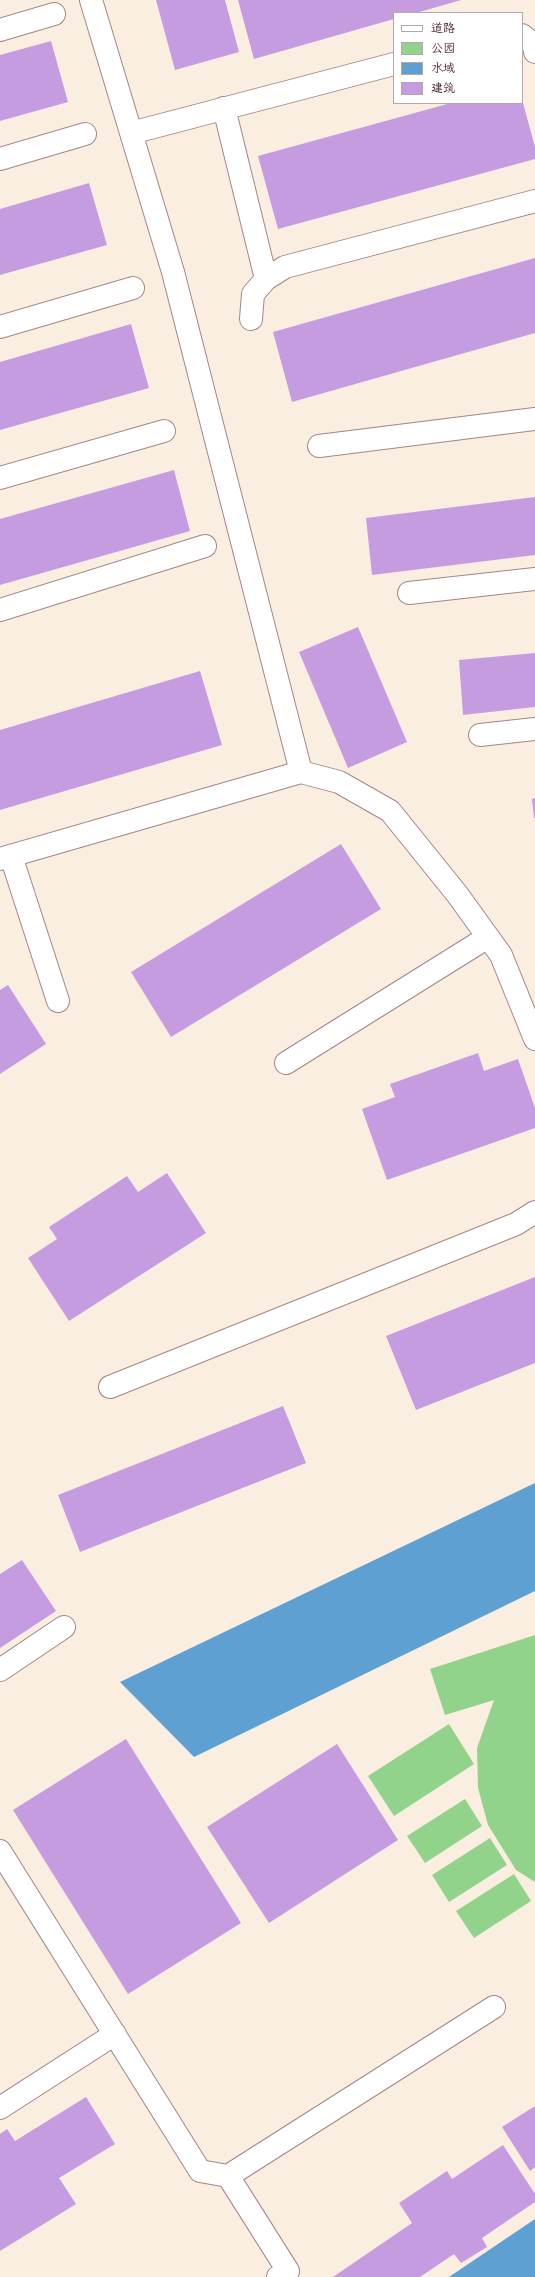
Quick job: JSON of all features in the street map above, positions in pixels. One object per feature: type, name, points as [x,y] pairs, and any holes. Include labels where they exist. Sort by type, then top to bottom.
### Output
[{"type":"lane","points":[[91,0],[173,272],[301,772]]},
{"type":"lane","points":[[0,30],[54,14]]},
{"type":"lane","points":[[523,36],[534,45],[535,52]]},
{"type":"lane","points":[[131,133],[393,64]]},
{"type":"lane","points":[[224,108],[266,279]]},
{"type":"lane","points":[[0,159],[85,134]]},
{"type":"lane","points":[[251,319],[253,294],[266,279],[285,267],[535,201]]},
{"type":"lane","points":[[0,327],[133,288]]},
{"type":"lane","points":[[319,446],[535,419]]},
{"type":"lane","points":[[0,478],[164,431]]},
{"type":"lane","points":[[0,610],[205,546]]},
{"type":"lane","points":[[409,593],[535,579]]},
{"type":"lane","points":[[480,735],[535,729]]},
{"type":"lane","points":[[58,1001],[6,857],[301,772],[339,782],[390,811],[501,955],[535,1039]]},
{"type":"lane","points":[[286,1063],[488,937]]},
{"type":"lane","points":[[110,1387],[508,1227],[535,1212]]},
{"type":"lane","points":[[0,1670],[64,1627]]},
{"type":"lane","points":[[0,1851],[200,2171],[228,2176],[494,2007]]},
{"type":"lane","points":[[0,2108],[115,2034]]},
{"type":"lane","points":[[228,2176],[288,2271],[278,2277]]},
{"type":"green space","points":[[535,1635],[535,1882],[516,1870],[488,1825],[478,1788],[477,1748],[494,1700],[445,1715],[430,1669]]},
{"type":"green space","points":[[449,1724],[474,1764],[394,1816],[368,1776]]},
{"type":"green space","points":[[465,1799],[482,1826],[425,1863],[407,1836]]},
{"type":"green space","points":[[490,1838],[507,1865],[449,1902],[432,1875]]},
{"type":"green space","points":[[514,1874],[531,1901],[474,1938],[456,1911]]},
{"type":"water","points":[[535,1483],[535,1591],[194,1757],[120,1682]]},
{"type":"water","points":[[535,2219],[535,2277],[449,2277]]},
{"type":"building","points":[[156,0],[225,0],[239,52],[175,70]]},
{"type":"building","points":[[238,0],[461,0],[419,12],[393,12],[393,19],[254,59]]},
{"type":"building","points":[[51,41],[68,102],[0,121],[0,55]]},
{"type":"building","points":[[523,103],[535,147],[535,159],[278,229],[258,156],[447,104]]},
{"type":"building","points":[[89,183],[107,245],[0,275],[0,209]]},
{"type":"building","points":[[535,258],[535,333],[292,402],[273,332]]},
{"type":"building","points":[[131,324],[149,388],[0,430],[0,362]]},
{"type":"building","points":[[174,470],[190,531],[0,585],[0,519]]},
{"type":"building","points":[[535,497],[535,555],[372,575],[366,518]]},
{"type":"building","points":[[358,627],[407,742],[348,768],[299,652]]},
{"type":"building","points":[[535,653],[535,707],[463,715],[459,660]]},
{"type":"building","points":[[200,671],[222,745],[0,810],[0,730]]},
{"type":"building","points":[[535,798],[535,818],[534,818],[532,799]]},
{"type":"building","points":[[341,844],[381,909],[171,1037],[131,972]]},
{"type":"building","points":[[8,985],[46,1044],[0,1074],[0,990]]},
{"type":"building","points":[[478,1053],[484,1071],[518,1059],[535,1108],[535,1128],[387,1180],[362,1109],[395,1097],[390,1084]]},
{"type":"building","points":[[167,1173],[206,1233],[69,1321],[28,1258],[57,1239],[49,1227],[127,1176],[138,1192]]},
{"type":"building","points":[[535,1277],[535,1363],[416,1410],[386,1336]]},
{"type":"building","points":[[283,1406],[306,1463],[80,1552],[58,1495]]},
{"type":"building","points":[[22,1560],[56,1611],[0,1648],[0,1574]]},
{"type":"building","points":[[126,1739],[241,1923],[128,1994],[13,1810]]},
{"type":"building","points":[[337,1744],[398,1840],[269,1923],[207,1827]]},
{"type":"building","points":[[86,2097],[115,2144],[59,2178],[76,2204],[0,2251],[0,2134],[7,2129],[15,2141]]},
{"type":"building","points":[[535,2106],[535,2167],[530,2171],[502,2127]]},
{"type":"building","points":[[503,2145],[535,2194],[535,2202],[482,2238],[487,2247],[461,2263],[454,2254],[420,2277],[333,2277],[412,2223],[399,2203],[447,2171],[452,2179]]}]
